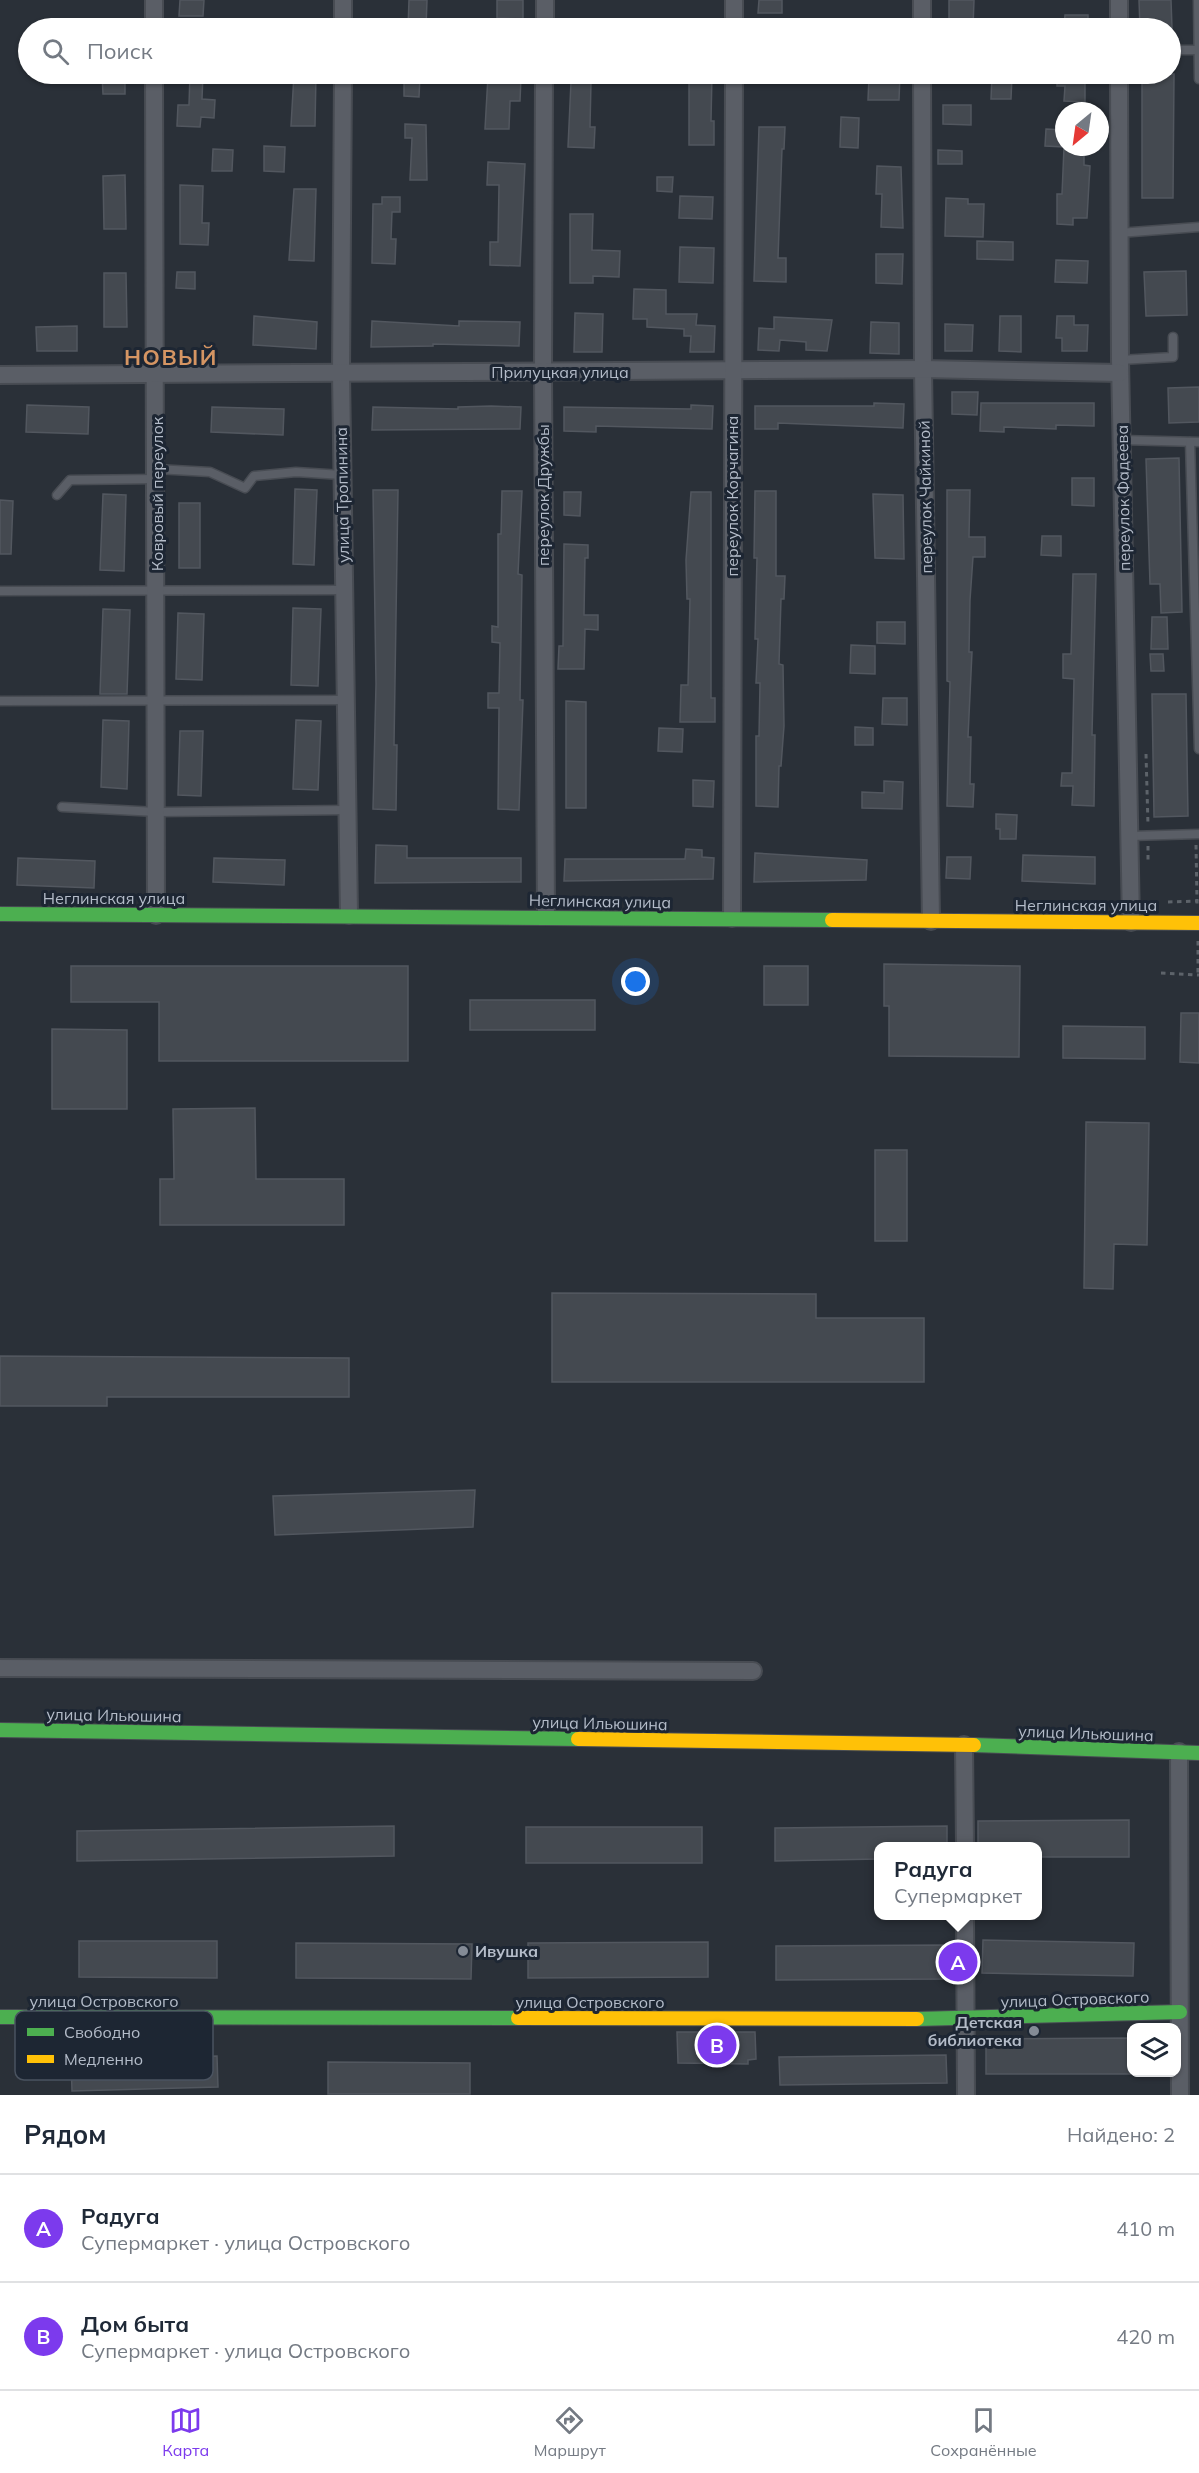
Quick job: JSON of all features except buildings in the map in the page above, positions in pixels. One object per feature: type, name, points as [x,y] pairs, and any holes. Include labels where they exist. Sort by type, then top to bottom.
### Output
[{"type":"street","points":[[154,0],[154,18]]},
{"type":"street","points":[[343,0],[343,18]]},
{"type":"street","points":[[544,18],[545,0]]},
{"type":"street","points":[[734,0],[734,18]]},
{"type":"street","points":[[922,0],[922,18]]},
{"type":"street","points":[[1119,0],[1119,18]]},
{"type":"street","name":"Ковровый переулок","points":[[154,84],[156,915]]},
{"type":"street","name":"улица Тропинина","points":[[343,84],[340,373],[349,915]]},
{"type":"street","name":"переулок Дружбы","points":[[544,84],[546,916]]},
{"type":"street","name":"переулок Корчагина","points":[[732,918],[734,84]]},
{"type":"street","name":"переулок Чайкиной","points":[[922,84],[923,369],[931,921]]},
{"type":"street","name":"переулок Фадеева","points":[[1119,84],[1120,366],[1131,922]]},
{"type":"street","name":"Прилуцкая улица","points":[[0,375],[156,372],[732,372],[1120,366]]},
{"type":"street","name":"Неглинская улица","points":[[0,914],[1199,922]]},
{"type":"street","points":[[0,1668],[753,1671]]},
{"type":"street","name":"улица Ильюшина","points":[[0,1730],[964,1745],[1199,1753]]},
{"type":"street","points":[[964,1745],[965,1842]]},
{"type":"street","points":[[1179,1752],[1180,2095]]},
{"type":"street","points":[[965,1920],[966,2095]]},
{"type":"street","name":"улица Островского","points":[[213,2017],[966,2019],[1180,2012]]},
{"type":"street","name":"улица Островского","points":[[0,2017],[15,2017]]},
{"type":"lane","points":[[1198,0],[1199,79]]},
{"type":"lane","points":[[1181,50],[1199,50]]},
{"type":"lane","points":[[1119,232],[1199,227]]},
{"type":"lane","points":[[1120,366],[1173,357],[1173,337]]},
{"type":"lane","points":[[1122,440],[1195,442],[1199,749]]},
{"type":"lane","points":[[57,495],[70,480],[210,472],[244,488],[255,476],[296,472],[342,475]]},
{"type":"lane","points":[[0,591],[344,590]]},
{"type":"lane","points":[[0,701],[346,700]]},
{"type":"lane","points":[[62,807],[157,812],[347,810]]},
{"type":"lane","points":[[1130,836],[1198,834]]},
{"type":"path","points":[[1198,834],[1199,901]]},
{"type":"path","points":[[1161,973],[1199,975]]},
{"type":"traffic: fast","points":[[0,914],[832,920]]},
{"type":"traffic: fast","points":[[0,1730],[578,1739]]},
{"type":"traffic: fast","points":[[974,1745],[1199,1753]]},
{"type":"traffic: fast","points":[[917,2019],[1180,2012]]},
{"type":"traffic: fast","points":[[0,2017],[15,2017]]},
{"type":"traffic: fast","points":[[213,2017],[518,2018]]},
{"type":"traffic: slow","points":[[832,920],[1199,923]]},
{"type":"traffic: slow","points":[[578,1739],[974,1745]]},
{"type":"traffic: slow","points":[[518,2018],[917,2019]]},
{"type":"place","name":"Ивушка","points":[[463,1951]]},
{"type":"place","name":"Радуга","points":[[958,1962]]},
{"type":"place","name":"Детская библиотека","points":[[1034,2031]]},
{"type":"place","name":"Дом быта","points":[[717,2045]]},
{"type":"district","name":"НОВЫЙ","points":[[171,357]]}]
